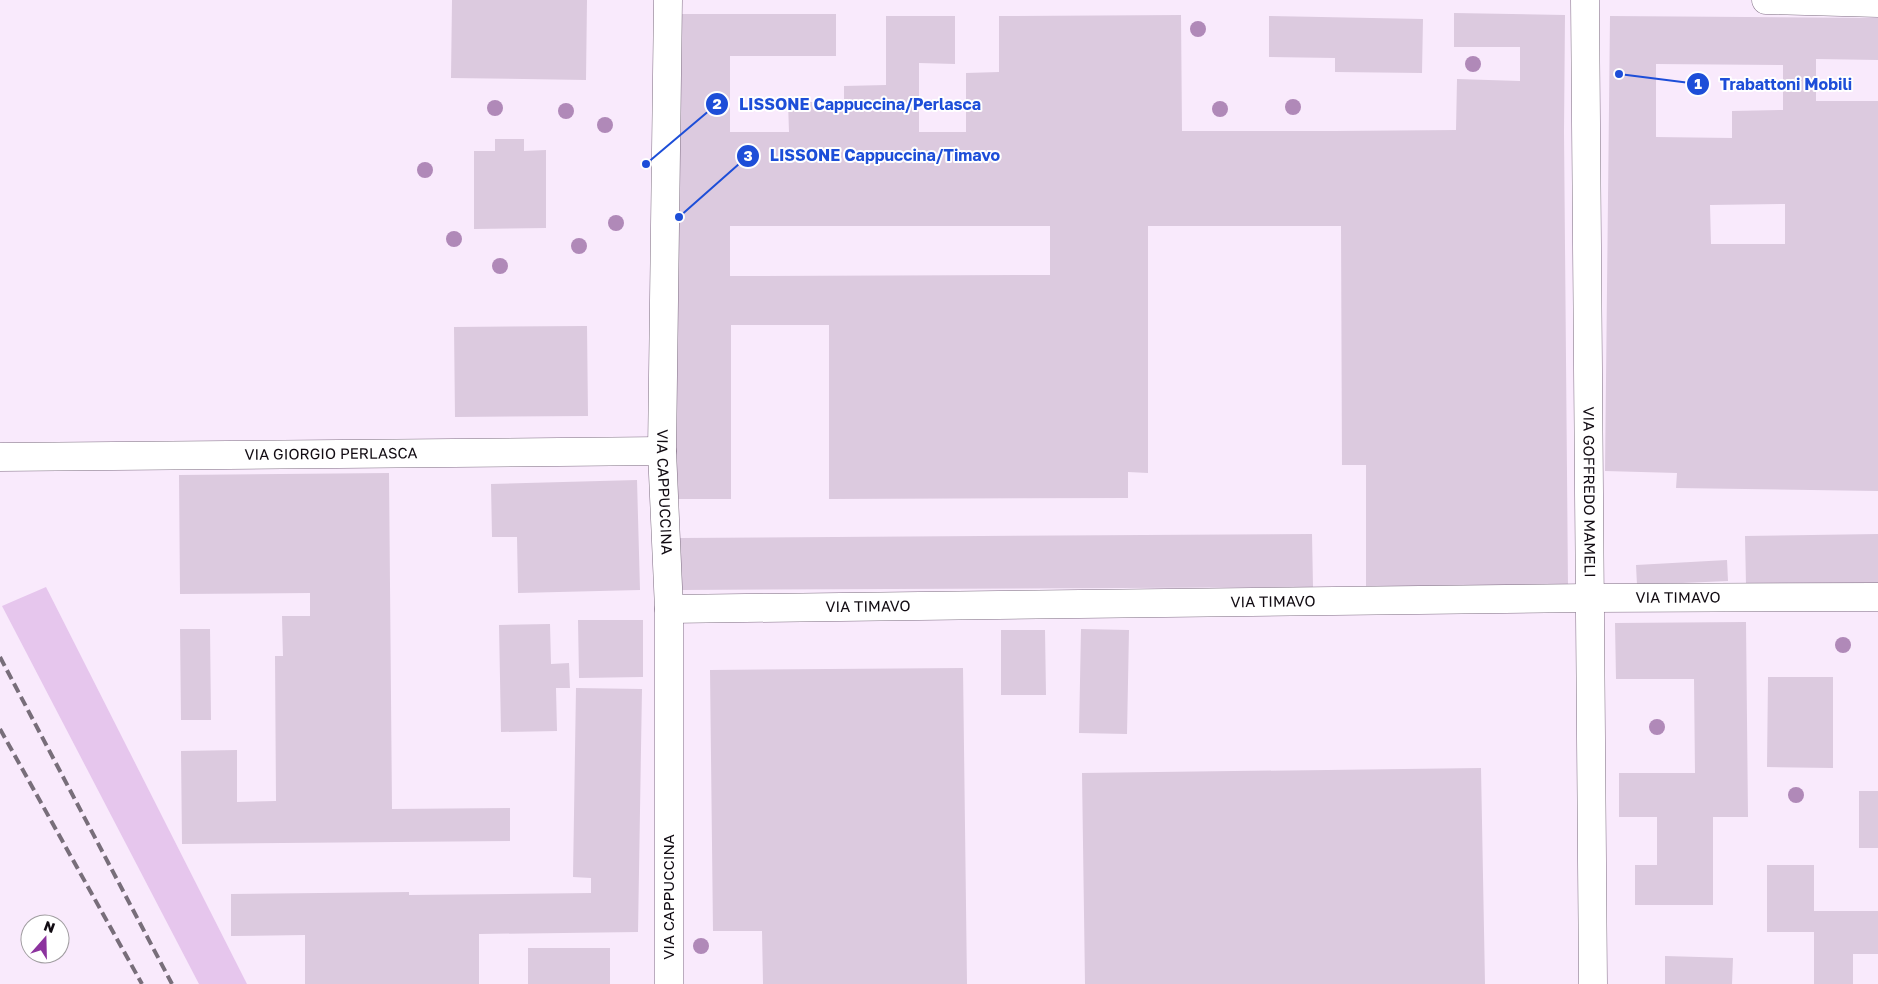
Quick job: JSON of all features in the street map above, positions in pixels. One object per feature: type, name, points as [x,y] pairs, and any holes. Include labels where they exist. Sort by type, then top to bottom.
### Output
[{"type":"street","name":"VIA CAPPUCCINA","points":[[668,0],[662,451],[668,608],[670,984]]},
{"type":"street","name":"VIA GOFFREDO MAMELI","points":[[1585,0],[1593,984]]},
{"type":"street","points":[[1766,0],[1878,3]]},
{"type":"street","name":"VIA GIORGIO PERLASCA","points":[[0,457],[662,451]]},
{"type":"street","name":"VIA TIMAVO","points":[[668,608],[1589,598],[1878,597]]},
{"type":"shaded area","points":[[46,587],[247,984],[199,984],[2,606]]},
{"type":"building","points":[[452,0],[587,0],[586,80],[451,78]]},
{"type":"building","points":[[1454,13],[1565,15],[1564,132],[1568,587],[1366,587],[1366,465],[1342,465],[1341,226],[1148,226],[1148,473],[1128,472],[1128,498],[829,499],[829,325],[731,325],[731,499],[676,499],[674,14],[836,14],[836,56],[730,56],[730,132],[789,132],[788,102],[844,102],[844,86],[886,85],[886,16],[955,16],[955,64],[919,63],[919,132],[966,132],[966,73],[999,72],[999,16],[1181,15],[1182,131],[1456,130],[1457,79],[1520,81],[1520,47],[1454,47]],"holes":[[[730,226],[1050,226],[1050,275],[730,276]]]},
{"type":"building","points":[[1269,16],[1423,19],[1422,73],[1335,72],[1335,58],[1269,57]]},
{"type":"building","points":[[1610,16],[1878,18],[1878,60],[1816,59],[1816,101],[1878,101],[1878,491],[1676,488],[1677,473],[1605,471]],"holes":[[[1656,64],[1783,65],[1783,110],[1732,111],[1732,138],[1656,137]],[[1785,204],[1785,244],[1711,244],[1710,205]]]},
{"type":"building","points":[[495,139],[524,139],[524,151],[546,150],[546,228],[474,229],[474,151],[495,151]]},
{"type":"building","points":[[587,326],[588,416],[455,417],[454,327]]},
{"type":"building","points":[[389,473],[392,809],[510,808],[510,841],[182,844],[181,751],[237,750],[237,802],[276,801],[275,656],[283,656],[282,616],[310,616],[310,593],[180,594],[179,475]]},
{"type":"building","points":[[637,480],[640,590],[518,593],[517,537],[492,537],[491,484]]},
{"type":"building","points":[[1312,534],[1313,587],[681,590],[680,538]]},
{"type":"building","points":[[1878,534],[1878,583],[1746,585],[1745,536]]},
{"type":"building","points":[[1727,560],[1728,581],[1637,585],[1636,565]]},
{"type":"building","points":[[578,620],[643,620],[643,677],[579,678]]},
{"type":"building","points":[[1746,622],[1748,817],[1713,817],[1713,905],[1635,905],[1635,865],[1657,865],[1657,817],[1619,817],[1619,773],[1695,773],[1694,679],[1616,679],[1615,623]]},
{"type":"building","points":[[550,624],[551,664],[569,663],[570,688],[556,688],[557,731],[501,732],[499,625]]},
{"type":"building","points":[[180,629],[210,629],[211,720],[181,720]]},
{"type":"building","points":[[1081,629],[1129,630],[1127,734],[1079,733]]},
{"type":"building","points":[[1001,630],[1045,630],[1046,695],[1001,695]]},
{"type":"building","points":[[963,668],[967,984],[763,984],[762,931],[713,931],[710,670]]},
{"type":"building","points":[[1768,677],[1833,677],[1833,768],[1767,767]]},
{"type":"building","points":[[576,688],[642,689],[638,932],[479,934],[479,984],[305,984],[305,935],[231,936],[231,894],[409,892],[409,895],[591,893],[591,878],[573,877]]},
{"type":"building","points":[[1481,768],[1485,984],[1085,984],[1082,773]]},
{"type":"building","points":[[1859,791],[1878,791],[1878,848],[1859,848]]},
{"type":"building","points":[[1767,865],[1814,865],[1814,911],[1878,911],[1878,954],[1853,954],[1853,984],[1814,984],[1814,932],[1767,932]]},
{"type":"building","points":[[528,948],[610,948],[610,984],[528,984]]},
{"type":"building","points":[[1665,956],[1733,958],[1732,984],[1665,984]]},
{"type":"railway","points":[[0,657],[172,984]]},
{"type":"railway","points":[[0,729],[142,984]]},
{"type":"place","name":"Trabattoni Mobili","points":[[1619,74]]},
{"type":"place","name":"LISSONE Cappuccina/Perlasca","points":[[646,164]]},
{"type":"place","name":"LISSONE Cappuccina/Timavo","points":[[679,217]]}]
